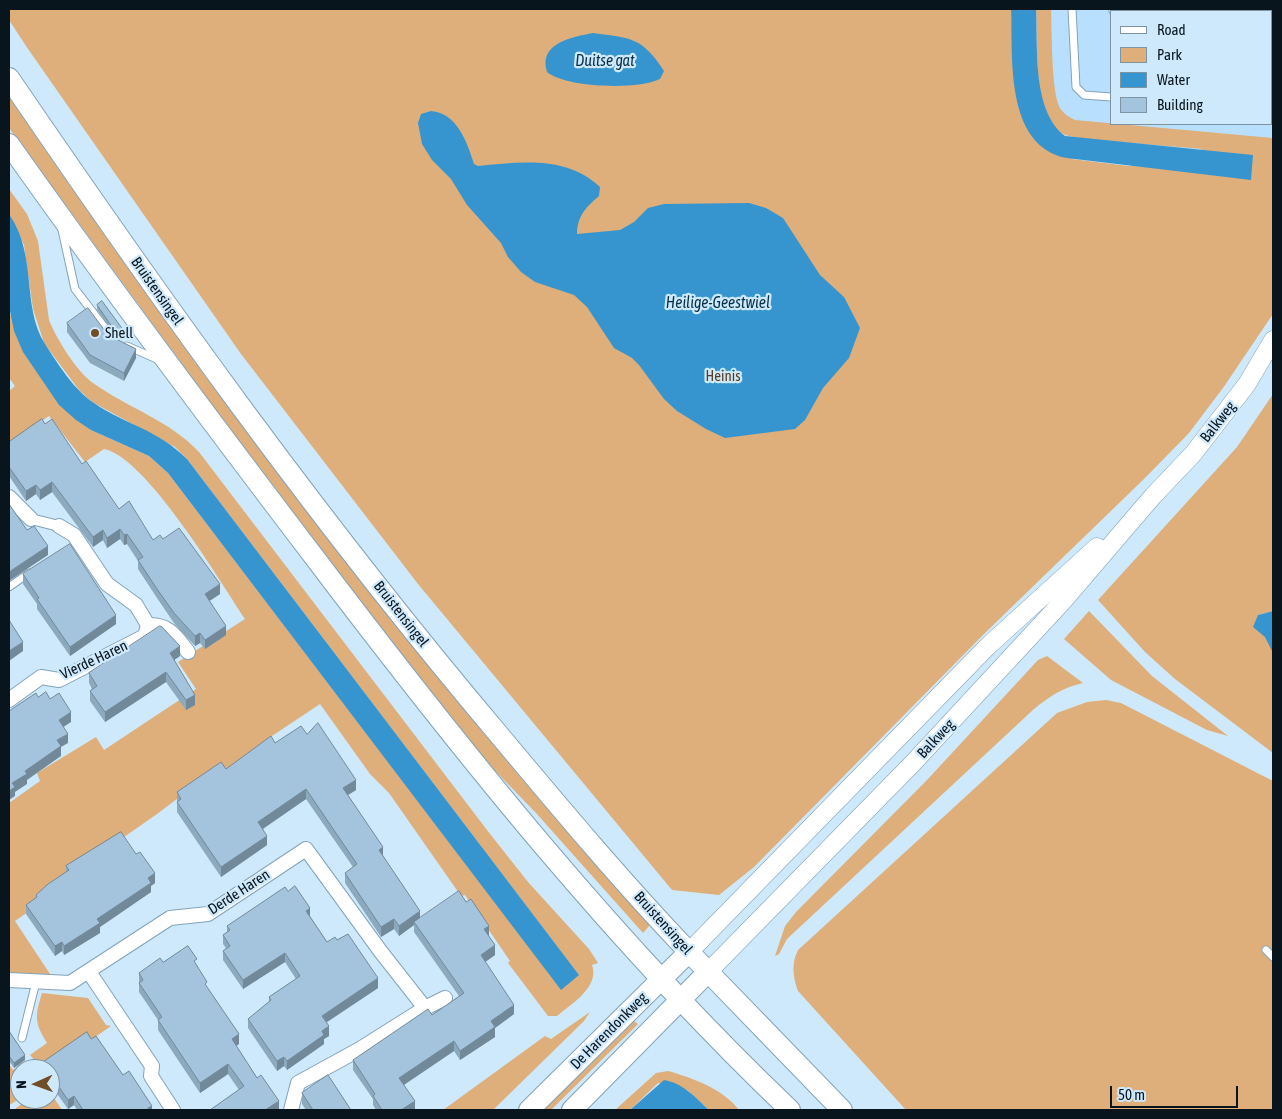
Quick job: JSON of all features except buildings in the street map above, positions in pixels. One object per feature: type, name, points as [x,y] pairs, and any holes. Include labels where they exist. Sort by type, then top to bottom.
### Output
[{"type":"main road","name":"Bruistensingel","points":[[9,78],[224,385],[315,506],[499,735],[689,952],[842,1110]]},
{"type":"main road","points":[[9,144],[168,364],[466,755],[661,980],[790,1110]]},
{"type":"main road","name":"De Harendonkweg","points":[[529,1110],[689,952]]},
{"type":"main road","name":"De Harendonkweg","points":[[572,1110],[709,971]]},
{"type":"street","name":"Balkweg","points":[[709,971],[920,756],[1064,600],[1153,496],[1193,454],[1247,384],[1273,340]]},
{"type":"street","name":"Balkweg","points":[[689,952],[988,646],[1153,496]]},
{"type":"street","points":[[9,498],[31,518],[59,526],[74,535],[75,544],[106,584],[136,604],[148,625],[159,625],[170,630],[188,652]]},
{"type":"street","name":"Vierde Haren","points":[[9,700],[41,676],[59,680],[145,636],[148,625]]},
{"type":"street","name":"Derde Haren","points":[[89,972],[170,918],[208,914],[306,849],[381,952],[425,1008]]},
{"type":"street","points":[[9,980],[70,983],[89,972],[152,1066],[151,1076],[173,1110]]},
{"type":"street","points":[[291,1110],[298,1083],[360,1049],[425,1008],[445,998]]},
{"type":"lane","points":[[1072,9],[1076,87],[1084,95],[1110,97]]},
{"type":"lane","points":[[59,215],[75,289],[112,340],[168,364]]},
{"type":"lane","points":[[9,587],[34,571]]},
{"type":"lane","points":[[1266,950],[1273,957]]},
{"type":"lane","points":[[22,1038],[36,982]]},
{"type":"shaded area","points":[[1038,9],[1273,9],[1273,166],[1051,154]]},
{"type":"green space","name":"Heinis","points":[[9,9],[1011,9],[1014,65],[1072,159],[1129,166],[1203,149],[1083,139],[1065,135],[1055,129],[1048,119],[1043,105],[1037,54],[1036,9],[1051,9],[1052,60],[1057,100],[1060,108],[1071,118],[1110,123],[1110,125],[1130,125],[1273,138],[1273,314],[1223,388],[1189,433],[987,631],[754,867],[719,895],[672,890],[418,584],[241,354],[9,20]]},
{"type":"green space","points":[[9,94],[428,664],[543,802],[651,924],[643,933],[536,813],[474,749],[294,517],[9,128]]},
{"type":"green space","points":[[9,189],[27,214],[38,241],[49,320],[62,345],[80,371],[106,392],[175,431],[199,452],[487,830],[528,882],[589,949],[598,963],[592,965],[592,981],[583,994],[557,1016],[548,1016],[508,963],[510,961],[465,895],[461,896],[389,793],[370,774],[320,704],[260,744],[227,771],[222,765],[157,814],[71,874],[71,882],[15,921],[52,977],[9,974],[9,803],[40,781],[37,773],[96,737],[104,750],[196,689],[178,662],[245,619],[180,522],[140,473],[121,457],[104,449],[85,462],[49,416],[9,444],[9,391],[15,386],[9,378],[9,306],[10,314],[91,430],[149,456],[168,473],[561,989],[578,974],[187,459],[175,447],[92,402],[79,390],[44,343],[33,309],[24,245],[9,214]]},
{"type":"green space","points":[[1273,394],[1273,611],[1258,615],[1273,653],[1273,753],[1175,679],[1145,652],[1098,600],[1237,447]]},
{"type":"green space","points":[[1089,611],[1152,676],[1228,736],[1207,730],[1111,680],[1064,639]]},
{"type":"green space","points":[[1047,656],[1083,683],[1057,693],[1034,709],[787,939],[779,954],[775,956],[785,926],[796,912],[927,780],[1038,660]]},
{"type":"green space","points":[[1106,700],[1121,703],[1273,781],[1273,1110],[906,1110],[798,991],[795,981],[794,960],[798,950],[1057,713],[1087,702]]},
{"type":"green space","points":[[42,993],[88,998],[106,1025],[111,1026],[60,1061],[60,1059],[33,1059],[30,1055],[47,1043],[38,1024],[38,1008]]},
{"type":"green space","points":[[590,1012],[584,1021],[493,1110],[443,1110],[545,1036],[551,1039]]},
{"type":"green space","points":[[634,1021],[638,1024],[551,1110],[543,1110]]},
{"type":"green space","points":[[9,1064],[10,1104],[9,1105]]},
{"type":"green space","points":[[668,1071],[707,1085],[725,1096],[739,1110],[709,1110],[687,1090],[658,1083],[630,1110],[615,1110],[656,1073]]},
{"type":"green space","points":[[60,1107],[62,1110],[15,1110],[60,1109]]},
{"type":"water","points":[[1011,9],[1036,9],[1037,60],[1042,95],[1054,125],[1065,136],[1253,155],[1251,180],[1066,158],[1056,155],[1040,145],[1028,130],[1020,112],[1015,91]]},
{"type":"water","name":"Duitse gat","points":[[593,33],[626,38],[642,45],[664,71],[660,79],[636,85],[602,86],[570,81],[547,72],[547,54],[552,48],[567,39]]},
{"type":"water","name":"Heilige-Geestwiel","points":[[431,111],[448,117],[460,130],[474,164],[478,166],[526,162],[558,165],[587,177],[600,187],[599,196],[581,217],[577,234],[620,230],[634,222],[648,208],[664,204],[749,203],[766,208],[783,218],[820,275],[844,297],[860,328],[849,358],[823,388],[805,420],[795,429],[725,438],[706,429],[677,411],[664,399],[639,365],[632,358],[614,348],[587,307],[574,295],[535,282],[521,272],[508,257],[501,243],[467,205],[451,179],[432,160],[422,144],[418,123],[421,114]]},
{"type":"water","points":[[9,214],[18,230],[23,247],[33,314],[38,329],[45,344],[61,368],[87,398],[153,434],[176,449],[187,459],[579,975],[561,990],[168,473],[149,456],[91,430],[59,405],[23,352],[14,331],[9,306]]},
{"type":"water","points":[[1273,611],[1273,653],[1265,637],[1253,627],[1258,615]]},
{"type":"water","points":[[664,1080],[683,1088],[709,1110],[630,1110]]},
{"type":"place","name":"Shell","points":[[95,333]]}]
